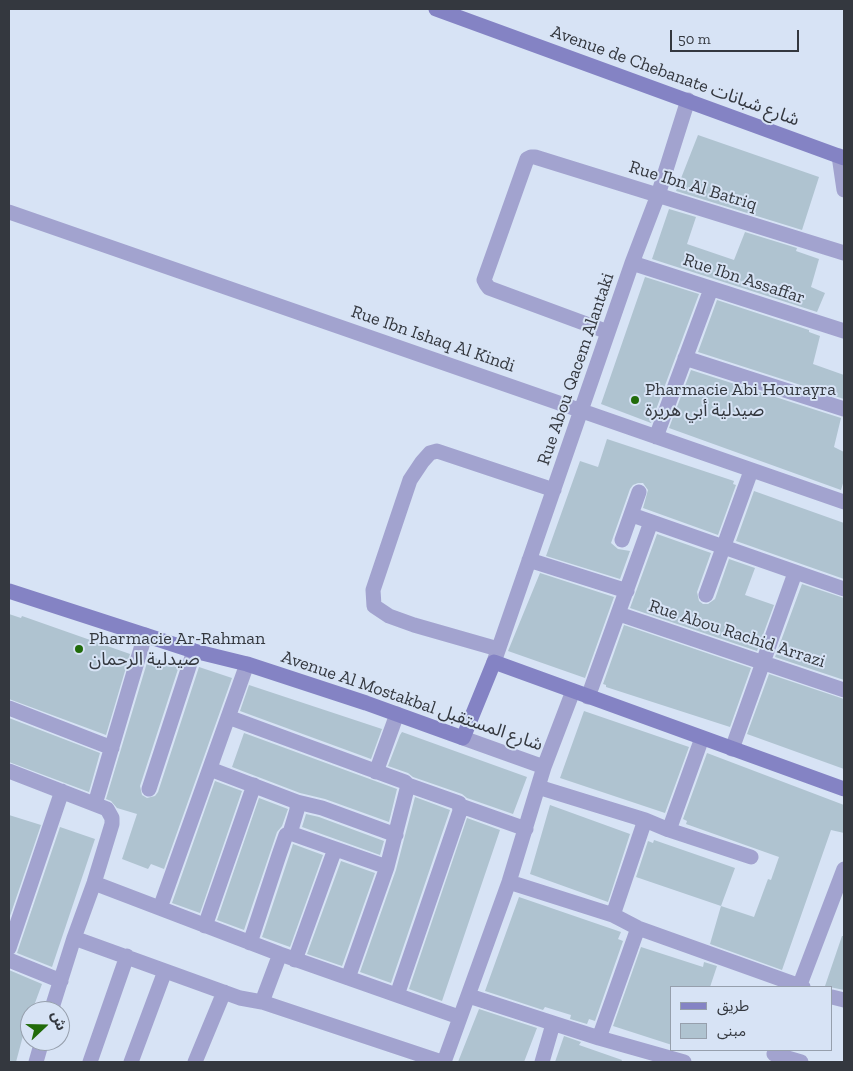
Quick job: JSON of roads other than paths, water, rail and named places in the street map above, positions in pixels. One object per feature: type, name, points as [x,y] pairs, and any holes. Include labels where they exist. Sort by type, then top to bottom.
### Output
[{"type":"street","name":"Avenue de Chebanate شارع شبانات","points":[[436,9],[842,157]]},
{"type":"street","name":"Rue Abou Qacem Alantaki","points":[[463,738],[496,655],[530,560],[632,263],[658,195],[688,100]]},
{"type":"street","name":"Rue Ibn Al Batriq","points":[[608,332],[489,288],[484,280],[527,160],[531,157],[844,252]]},
{"type":"street","points":[[842,157],[844,190]]},
{"type":"street","name":"Rue Ibn Ishaq Al Kindi","points":[[9,212],[844,502]]},
{"type":"street","name":"Rue Ibn Assaffar","points":[[632,263],[844,331]]},
{"type":"street","points":[[656,437],[710,289]]},
{"type":"street","points":[[685,358],[844,409]]},
{"type":"street","points":[[554,490],[437,451],[430,453],[410,480],[373,590],[374,606],[389,616],[496,655],[588,697],[844,789]]},
{"type":"street","points":[[706,595],[751,471]]},
{"type":"street","points":[[622,540],[639,492]]},
{"type":"street","points":[[632,515],[795,573],[844,588]]},
{"type":"street","points":[[588,697],[651,522]]},
{"type":"street","points":[[530,560],[627,591]]},
{"type":"street","points":[[732,749],[795,573]]},
{"type":"street","name":"Avenue Al Mostakbal شارع المستقبل","points":[[9,591],[194,651],[247,664],[398,714],[544,767]]},
{"type":"street","name":"Rue Abou Rachid Arrazi","points":[[619,614],[844,690]]},
{"type":"street","points":[[95,804],[145,635]]},
{"type":"street","points":[[149,789],[194,651]]},
{"type":"street","points":[[160,908],[247,664]]},
{"type":"street","points":[[74,938],[224,992],[262,1002],[443,1062],[459,1017],[469,996],[509,882],[544,767],[573,691]]},
{"type":"street","points":[[9,708],[112,748]]},
{"type":"street","points":[[376,772],[398,714]]},
{"type":"street","points":[[228,718],[526,829]]},
{"type":"street","points":[[669,830],[702,738]]},
{"type":"street","points":[[210,769],[297,802],[322,808],[396,835]]},
{"type":"street","points":[[10,776],[62,791],[95,804],[107,809],[112,818],[112,824],[94,883],[54,1001]]},
{"type":"street","points":[[206,926],[254,785]]},
{"type":"street","points":[[348,978],[396,835],[408,785]]},
{"type":"street","points":[[538,787],[752,856]]},
{"type":"street","points":[[9,948],[62,791]]},
{"type":"street","points":[[250,943],[278,855],[286,835],[290,833],[297,810],[297,802]]},
{"type":"street","points":[[397,995],[454,832],[460,806]]},
{"type":"street","points":[[613,915],[645,820]]},
{"type":"street","points":[[290,833],[386,867]]},
{"type":"street","points":[[295,960],[335,849]]},
{"type":"street","points":[[800,986],[844,869]]},
{"type":"street","points":[[509,882],[613,915],[638,928],[797,986]]},
{"type":"street","points":[[94,883],[295,960],[459,1017]]},
{"type":"street","points":[[598,1038],[638,928]]},
{"type":"street","points":[[262,1002],[280,954]]},
{"type":"street","points":[[90,1062],[126,956]]},
{"type":"street","points":[[9,960],[60,981]]},
{"type":"street","points":[[131,1062],[165,971]]},
{"type":"street","points":[[195,1062],[224,992]]},
{"type":"street","points":[[469,996],[598,1038],[684,1062]]},
{"type":"street","points":[[542,1062],[553,1024]]},
{"type":"street","points":[[773,1055],[801,1062]]},
{"type":"place","name":"Pharmacie Abi Hourayra صيدلية أبي هريرة","points":[[635,400]]},
{"type":"place","name":"Pharmacie Ar-Rahman صيدلية الرحمان","points":[[79,649]]}]
